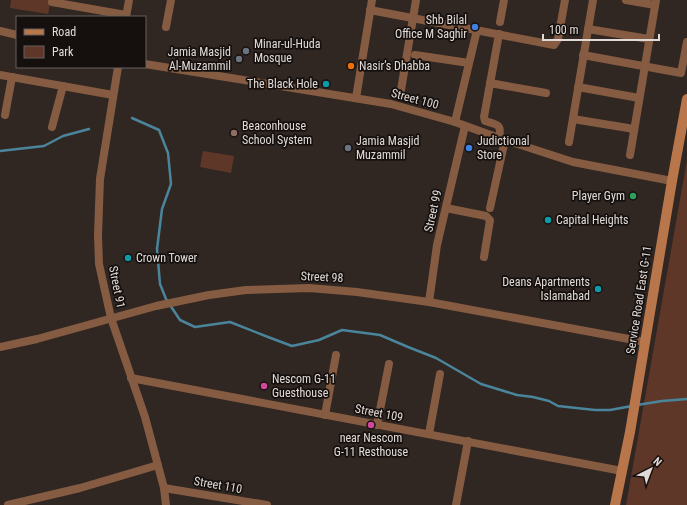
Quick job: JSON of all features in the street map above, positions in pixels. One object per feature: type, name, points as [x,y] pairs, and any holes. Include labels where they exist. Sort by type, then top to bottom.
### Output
[{"type":"street","points":[[52,2],[126,16],[129,0]]},
{"type":"street","points":[[166,27],[171,0]]},
{"type":"street","points":[[356,98],[372,0]]},
{"type":"street","points":[[401,90],[416,0]]},
{"type":"street","points":[[500,22],[504,0]]},
{"type":"street","points":[[370,10],[554,45],[558,39],[565,0]]},
{"type":"street","points":[[569,142],[593,0]]},
{"type":"street","points":[[626,0],[656,2],[630,155]]},
{"type":"street","points":[[588,29],[649,39]]},
{"type":"street","points":[[455,122],[476,30]]},
{"type":"street","points":[[0,32],[16,35]]},
{"type":"street","points":[[490,208],[502,139],[498,125],[484,119],[499,34]]},
{"type":"street","points":[[583,55],[682,73],[687,42]]},
{"type":"street","points":[[415,55],[469,63]]},
{"type":"street","name":"Street 100","points":[[146,64],[391,104],[455,122],[573,162],[672,181]]},
{"type":"street","name":"Street 91","points":[[118,68],[100,179],[98,235],[99,264],[111,318],[145,417],[164,488],[166,505]]},
{"type":"street","points":[[0,75],[113,96]]},
{"type":"street","points":[[5,115],[12,77]]},
{"type":"street","points":[[490,83],[546,93]]},
{"type":"street","points":[[52,127],[62,86]]},
{"type":"street","points":[[578,87],[639,98]]},
{"type":"street","name":"Service Road East G-11","points":[[615,505],[639,379],[687,99]]},
{"type":"street","points":[[573,119],[634,130]]},
{"type":"street","name":"Street 99","points":[[429,302],[437,245],[465,126]]},
{"type":"street","points":[[446,208],[486,216],[490,220],[484,257]]},
{"type":"street","name":"Street 98","points":[[0,347],[37,339],[165,304],[209,295],[246,290],[309,288],[357,292],[429,302],[645,342]]},
{"type":"street","points":[[325,415],[336,355]]},
{"type":"street","points":[[377,424],[389,364]]},
{"type":"street","points":[[429,434],[440,374]]},
{"type":"street","name":"Street 109","points":[[132,378],[622,471]]},
{"type":"street","points":[[456,505],[468,442]]},
{"type":"street","points":[[8,505],[80,488],[158,465]]},
{"type":"street","name":"Street 110","points":[[164,488],[267,505]]},
{"type":"green space","points":[[11,0],[51,0],[48,14],[10,8]]},
{"type":"green space","points":[[203,151],[234,156],[231,173],[200,167]]},
{"type":"green space","points":[[687,160],[687,505],[626,505]]},
{"type":"waterway","points":[[132,118],[159,130],[168,153],[171,184],[162,209],[157,249],[160,284],[166,299],[180,320],[195,327],[230,322],[292,346],[319,340],[342,330],[380,335],[436,358],[481,384],[517,395],[549,401],[558,406],[595,410],[610,410],[632,406]]},
{"type":"waterway","points":[[0,151],[44,146],[63,136],[89,129]]},
{"type":"waterway","points":[[637,405],[687,399]]},
{"type":"place","name":"Shb Bilal Office M Saghir","points":[[475,27]]},
{"type":"place","name":"Minar-ul-Huda Mosque","points":[[246,51]]},
{"type":"place","name":"Jamia Masjid Al-Muzammil","points":[[239,59]]},
{"type":"place","name":"Nasir’s Dhabba","points":[[351,66]]},
{"type":"place","name":"The Black Hole","points":[[326,84]]},
{"type":"place","name":"Beaconhouse School System","points":[[234,133]]},
{"type":"place","name":"Jamia Masjid Muzammil","points":[[348,148]]},
{"type":"place","name":"Judictional Store","points":[[469,148]]},
{"type":"place","name":"Player Gym","points":[[633,196]]},
{"type":"place","name":"Capital Heights","points":[[548,220]]},
{"type":"place","name":"Crown Tower","points":[[128,258]]},
{"type":"place","name":"Deans Apartments Islamabad","points":[[598,289]]},
{"type":"place","name":"Nescom G-11 Guesthouse","points":[[264,386]]},
{"type":"place","name":"near Nescom G-11 Resthouse","points":[[371,425]]}]
